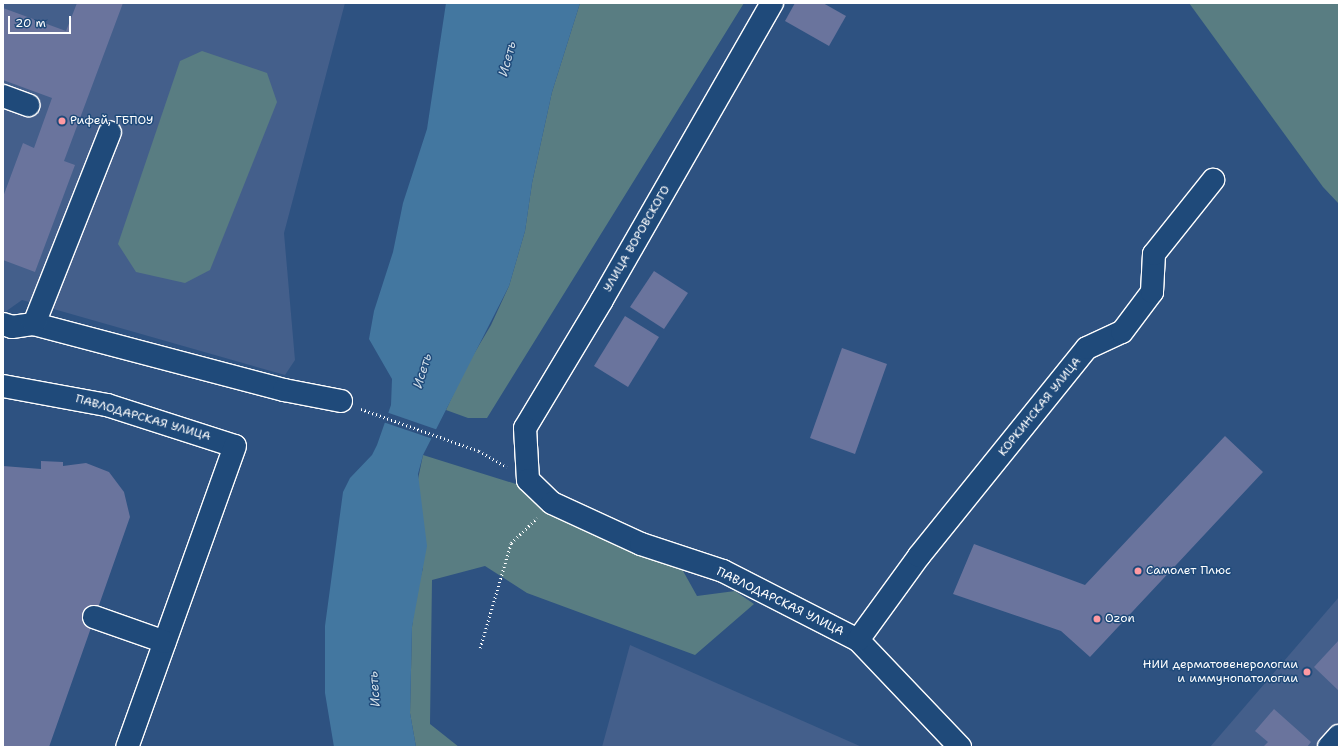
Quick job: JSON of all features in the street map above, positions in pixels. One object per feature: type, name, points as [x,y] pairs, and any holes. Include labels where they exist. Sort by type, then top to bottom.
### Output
[{"type":"street","name":"УЛИЦА ВОРОВСКОГО","points":[[528,480],[525,428],[602,300],[772,3]]},
{"type":"street","points":[[3,96],[28,105]]},
{"type":"street","points":[[34,324],[110,132]]},
{"type":"street","name":"КОРКИНСКАЯ УЛИЦА","points":[[858,640],[919,556],[1087,348],[1122,332],[1152,292],[1154,254],[1213,180]]},
{"type":"street","points":[[8,326],[34,324],[284,390],[341,401]]},
{"type":"street","name":"ПАВЛОДАРСКАЯ УЛИЦА","points":[[3,386],[107,405],[235,446],[165,642]]},
{"type":"street","name":"ПАВЛОДАРСКАЯ УЛИЦА","points":[[528,480],[552,503],[640,544],[723,571],[858,640],[960,747]]},
{"type":"street","points":[[94,617],[165,642],[127,747]]},
{"type":"street","points":[[1329,747],[1339,736]]},
{"type":"path","points":[[341,401],[479,450],[528,480]]},
{"type":"path","points":[[480,648],[511,543],[552,503]]},
{"type":"shaded area","points":[[3,3],[345,3],[284,233],[295,360],[285,375],[22,300],[5,312],[3,311]]},
{"type":"shaded area","name":"НИИ дерматовенерологии и иммунопатологии","points":[[1339,597],[1339,747],[1210,747]]},
{"type":"shaded area","points":[[630,645],[862,747],[602,747]]},
{"type":"green space","points":[[580,3],[744,3],[487,418],[468,418],[446,410],[465,369],[491,325],[509,286],[525,231],[532,183],[552,92]]},
{"type":"green space","points":[[1189,3],[1339,3],[1339,204],[1323,187]]},
{"type":"green space","points":[[202,51],[267,73],[277,102],[210,270],[185,283],[136,272],[118,244],[180,61]]},
{"type":"green space","points":[[423,455],[516,484],[553,515],[682,569],[697,596],[735,591],[754,604],[695,655],[527,593],[485,566],[432,580],[430,724],[459,747],[416,747],[410,713],[412,627],[416,594],[423,568],[417,484]]},
{"type":"water","name":"Исеть","points":[[446,3],[580,3],[552,92],[532,183],[525,231],[509,286],[423,455],[418,474],[427,546],[412,627],[410,713],[416,747],[334,747],[325,693],[325,626],[343,492],[350,478],[372,455],[391,405],[392,379],[369,339],[374,311],[393,252],[403,203],[427,129]]},
{"type":"pier","points":[[386,412],[438,430],[433,439],[383,422]]},
{"type":"building","name":"Рифей, ГБПОУ","points":[[77,3],[123,3],[64,161],[75,165],[35,272],[3,260],[3,197],[23,143],[34,148],[52,98],[3,80],[3,8],[66,31]]},
{"type":"building","points":[[795,3],[823,3],[846,16],[829,46],[785,21]]},
{"type":"building","points":[[654,271],[688,293],[664,329],[630,307]]},
{"type":"building","points":[[625,316],[659,337],[628,387],[594,366]]},
{"type":"building","points":[[842,348],[887,364],[855,454],[810,438]]},
{"type":"building","points":[[1225,436],[1263,472],[1090,657],[1061,631],[953,594],[974,544],[1085,585]]},
{"type":"building","points":[[41,461],[63,462],[63,466],[86,463],[109,472],[124,492],[130,517],[49,747],[3,747],[3,466],[41,469]]},
{"type":"building","points":[[1339,640],[1339,691],[1314,667]]},
{"type":"building","points":[[1274,709],[1311,742],[1307,747],[1263,747],[1268,742],[1255,731]]},
{"type":"place","name":"Рифей, ГБПОУ","points":[[62,121]]},
{"type":"place","name":"Самолет Плюс","points":[[1138,571]]},
{"type":"place","name":"Ozon","points":[[1097,619]]},
{"type":"place","name":"НИИ дерматовенерологии и иммунопатологии","points":[[1307,672]]}]
